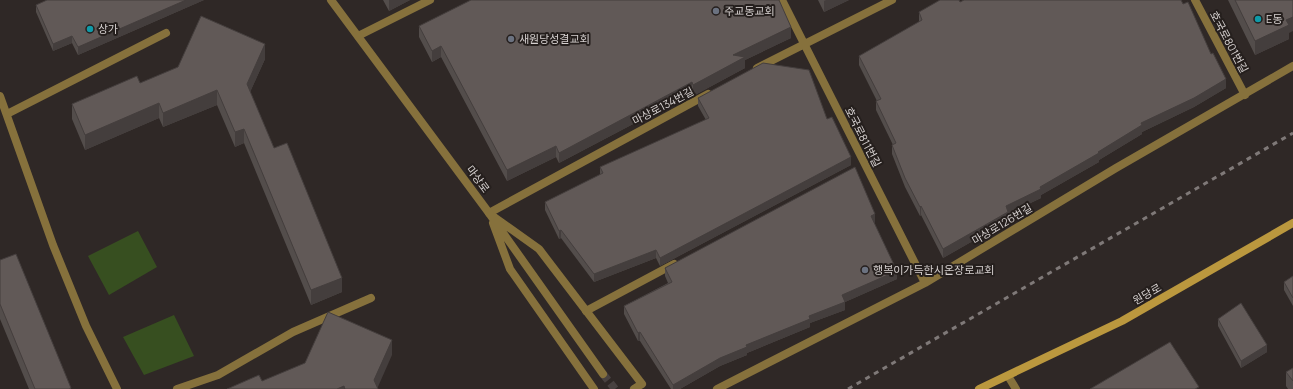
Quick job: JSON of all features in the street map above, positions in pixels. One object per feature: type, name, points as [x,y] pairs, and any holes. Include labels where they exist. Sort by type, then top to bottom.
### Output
[{"type":"main road","name":"원당로","points":[[979,389],[1122,321],[1293,223]]},
{"type":"street","name":"마상로","points":[[331,0],[489,213],[603,374]]},
{"type":"street","points":[[358,36],[430,0]]},
{"type":"street","name":"호국로811번길","points":[[782,0],[861,166],[925,283]]},
{"type":"street","points":[[748,73],[803,43],[892,0]]},
{"type":"street","name":"호국로801번길","points":[[1195,0],[1245,95]]},
{"type":"street","points":[[6,114],[166,33]]},
{"type":"street","name":"마상로126번길","points":[[717,389],[925,283],[1116,168],[1293,66]]},
{"type":"street","name":"마상로134번길","points":[[489,213],[714,91]]},
{"type":"street","points":[[0,96],[53,245],[86,326],[117,389]]},
{"type":"street","points":[[489,213],[539,249],[645,386],[634,389]]},
{"type":"street","points":[[489,213],[510,269],[594,389]]},
{"type":"street","points":[[586,311],[683,259]]},
{"type":"street","points":[[177,389],[218,375],[293,332],[371,298]]},
{"type":"street","points":[[1008,376],[1016,389]]},
{"type":"green space","points":[[138,231],[157,267],[109,295],[88,256]]},
{"type":"green space","points":[[174,315],[194,356],[144,375],[123,337]]},
{"type":"building","name":"상가","points":[[47,0],[186,0],[78,47],[72,36],[53,44],[36,5]]},
{"type":"building","points":[[471,0],[779,0],[791,27],[733,55],[745,57],[693,85],[692,82],[559,153],[556,146],[507,170],[441,46],[432,51],[419,26]]},
{"type":"building","points":[[940,0],[959,0],[960,2],[964,0],[1181,0],[1183,4],[1188,2],[1211,54],[1213,53],[1226,79],[1194,98],[1141,123],[1142,125],[1098,152],[1099,153],[1040,187],[1041,189],[1006,206],[1008,212],[943,249],[905,178],[892,145],[896,143],[876,101],[881,99],[859,56],[922,20],[919,12]]},
{"type":"building","name":"E동","points":[[1235,0],[1293,0],[1293,17],[1286,20],[1289,25],[1255,41]]},
{"type":"building","points":[[201,16],[265,44],[247,84],[274,148],[287,143],[342,278],[311,290],[244,129],[235,132],[217,90],[163,113],[159,103],[85,135],[72,104],[137,76],[140,83],[178,67]]},
{"type":"building","points":[[763,63],[809,70],[827,119],[832,117],[851,157],[660,258],[656,250],[594,274],[561,230],[559,231],[545,202],[603,173],[600,167],[709,118],[698,98]]},
{"type":"building","points":[[855,167],[875,214],[871,216],[897,271],[842,295],[845,302],[809,316],[810,319],[746,345],[747,347],[720,358],[673,385],[640,332],[638,333],[624,306],[672,282],[665,268]]},
{"type":"building","points":[[16,254],[71,388],[69,389],[35,389],[0,304],[0,260]]},
{"type":"building","points":[[1293,276],[1293,298],[1284,282]]},
{"type":"building","points":[[1241,303],[1267,345],[1241,361],[1218,319]]},
{"type":"building","points":[[328,312],[392,340],[374,380],[378,389],[345,389],[344,386],[337,389],[227,389],[259,375],[262,381],[305,363]]},
{"type":"building","points":[[1170,342],[1199,387],[1195,389],[1090,389]]},
{"type":"building","points":[[1293,368],[1293,381],[1286,372]]},
{"type":"tunnel","points":[[603,374],[615,389]]},
{"type":"railway","points":[[848,389],[1293,133]]},
{"type":"place","name":"주교동교회","points":[[716,11]]},
{"type":"place","name":"E동","points":[[1258,19]]},
{"type":"place","name":"상가","points":[[90,29]]},
{"type":"place","name":"새원당성결교회","points":[[511,39]]},
{"type":"place","name":"행복이가득한시온장로교회","points":[[865,270]]}]
